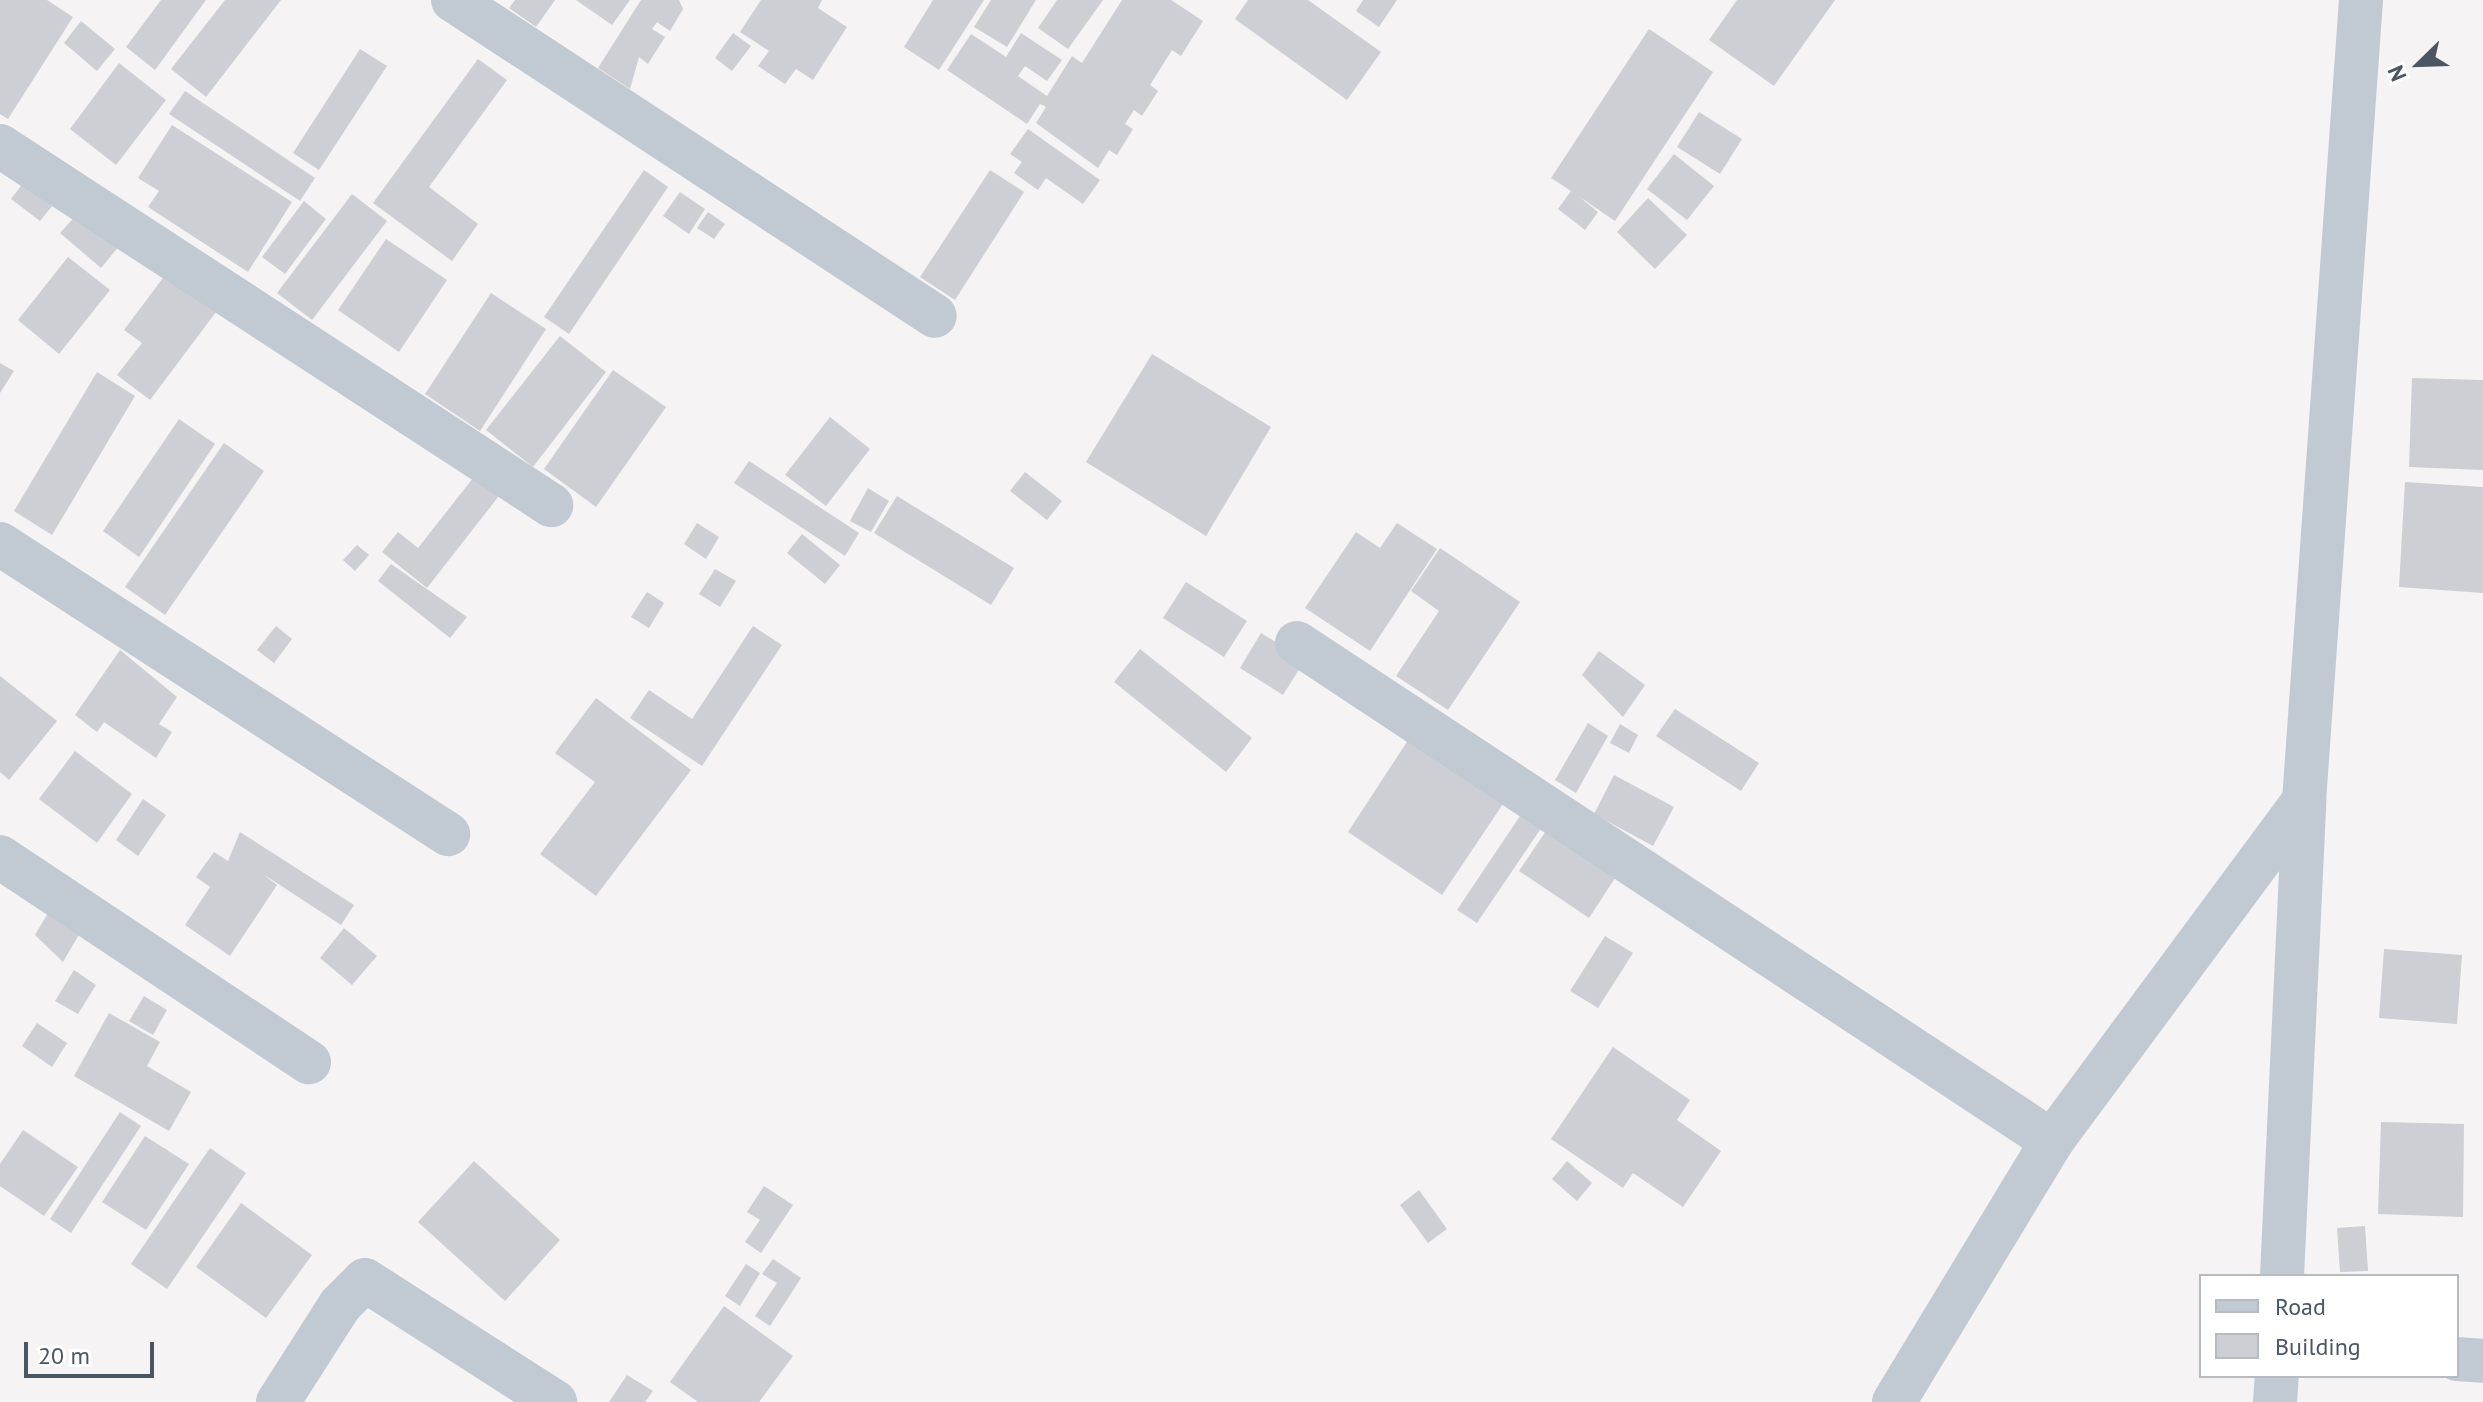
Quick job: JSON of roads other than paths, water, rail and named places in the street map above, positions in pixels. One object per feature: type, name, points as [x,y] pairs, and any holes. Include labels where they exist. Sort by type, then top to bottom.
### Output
[{"type":"street","points":[[453,0],[935,316]]},
{"type":"street","points":[[2282,1274],[2304,801],[2361,0]]},
{"type":"street","points":[[0,146],[551,505]]},
{"type":"street","points":[[0,544],[448,834]]},
{"type":"street","points":[[1297,643],[2052,1141]]},
{"type":"street","points":[[1894,1402],[2052,1141],[2304,801]]},
{"type":"street","points":[[0,857],[309,1062]]},
{"type":"street","points":[[278,1402],[340,1305],[365,1280],[555,1402]]},
{"type":"street","points":[[2459,1359],[2483,1361]]},
{"type":"street","points":[[2275,1402],[2277,1378]]}]
